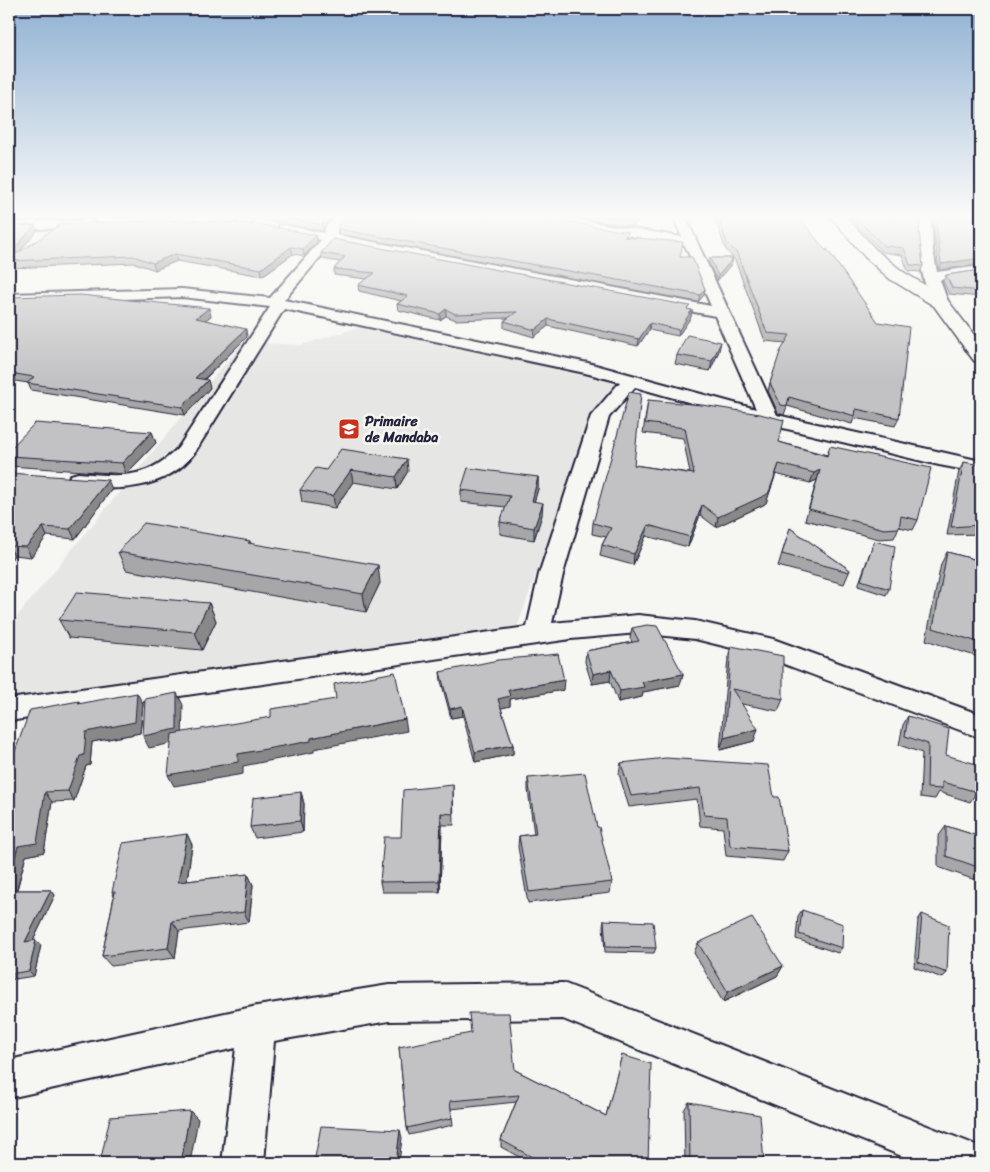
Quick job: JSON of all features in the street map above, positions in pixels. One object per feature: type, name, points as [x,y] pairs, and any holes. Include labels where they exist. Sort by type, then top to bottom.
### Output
[{"type":"street","points":[[58,478],[126,482],[161,474],[174,465],[186,452],[277,303],[303,271]]},
{"type":"street","points":[[502,271],[720,312]]},
{"type":"street","points":[[702,271],[769,419]]},
{"type":"street","points":[[890,271],[940,302]]},
{"type":"street","points":[[929,271],[940,302],[980,353]]},
{"type":"street","points":[[930,277],[976,271]]},
{"type":"street","points":[[9,298],[182,293],[277,303],[588,368],[769,419],[981,467]]},
{"type":"street","points":[[537,636],[551,574],[600,416],[631,380]]},
{"type":"street","points":[[9,710],[571,630],[638,624],[695,630],[764,646],[981,728]]},
{"type":"street","points":[[9,1079],[258,1025],[388,1003],[563,1001],[969,1163]]},
{"type":"street","points":[[243,1163],[258,1025]]},
{"type":"shaded area","points":[[383,320],[627,370],[590,422],[512,642],[9,705],[9,626],[243,342],[301,345]]},
{"type":"building","points":[[351,271],[502,271],[690,306],[687,309],[692,310],[679,330],[650,323],[639,339],[548,319],[535,330],[504,321],[517,312],[455,314],[446,309],[440,314],[397,304],[408,296],[358,285],[375,273]]},
{"type":"building","points":[[567,271],[698,271],[705,289],[700,295]]},
{"type":"building","points":[[716,271],[722,271],[718,276]]},
{"type":"building","points":[[744,271],[842,271],[878,322],[909,327],[899,418],[856,409],[855,416],[789,397],[787,406],[781,405],[770,383],[780,352],[790,335],[767,333]]},
{"type":"building","points":[[981,271],[981,291],[952,288],[946,275]]},
{"type":"building","points":[[80,295],[209,308],[196,318],[246,329],[195,378],[208,380],[182,407],[27,383],[34,377],[9,373],[9,297]]},
{"type":"building","points":[[687,335],[721,342],[712,361],[677,355]]},
{"type":"building","points":[[629,392],[641,394],[634,465],[694,474],[685,428],[645,423],[648,400],[702,405],[760,414],[784,420],[779,442],[827,456],[830,446],[931,468],[918,520],[901,516],[899,528],[884,529],[809,509],[820,470],[814,473],[779,464],[769,492],[766,495],[718,517],[702,505],[690,537],[648,525],[634,554],[602,545],[611,528],[593,523]]},
{"type":"building","points":[[35,423],[152,432],[122,463],[9,456],[9,450]]},
{"type":"building","points":[[341,449],[407,459],[396,477],[351,470],[333,496],[300,490],[316,468],[326,470]]},
{"type":"building","points":[[964,462],[981,465],[981,525],[951,527]]},
{"type":"building","points":[[468,468],[538,477],[532,501],[543,503],[534,528],[500,522],[510,496],[461,490]]},
{"type":"building","points":[[9,473],[108,480],[70,529],[43,527],[26,547],[9,546]]},
{"type":"building","points":[[144,523],[378,565],[363,594],[118,552]]},
{"type":"building","points":[[790,528],[850,570],[849,572],[782,554]]},
{"type":"building","points":[[874,541],[895,546],[889,589],[861,580]]},
{"type":"building","points":[[947,552],[981,561],[981,643],[933,628]]},
{"type":"building","points":[[77,592],[209,603],[195,632],[59,620]]},
{"type":"building","points":[[647,625],[657,626],[683,674],[642,682],[644,687],[620,691],[611,670],[593,674],[586,651],[639,641],[632,628]]},
{"type":"building","points":[[731,646],[783,656],[783,699],[732,689],[758,729],[724,738]]},
{"type":"building","points":[[558,654],[564,680],[508,690],[510,696],[498,699],[513,745],[475,752],[462,706],[450,709],[440,672],[498,660]]},
{"type":"building","points":[[395,672],[405,719],[311,738],[311,741],[238,754],[238,762],[168,775],[172,734],[271,717],[271,709],[336,699],[334,684]]},
{"type":"building","points":[[137,693],[135,722],[86,732],[84,755],[80,756],[68,791],[45,792],[37,843],[18,846],[9,878],[9,768],[30,710],[79,701],[78,704]]},
{"type":"building","points":[[177,693],[177,729],[143,736],[145,699]]},
{"type":"building","points":[[908,716],[949,729],[946,755],[976,764],[977,792],[942,782],[942,789],[927,788],[928,744],[905,736]]},
{"type":"building","points":[[666,758],[768,765],[774,797],[779,797],[788,851],[730,846],[727,817],[704,815],[700,788],[631,796],[621,763]]},
{"type":"building","points":[[585,773],[612,882],[529,892],[519,836],[536,834],[528,778]]},
{"type":"building","points":[[453,785],[453,814],[441,813],[439,881],[380,882],[384,837],[401,837],[403,790]]},
{"type":"building","points":[[301,792],[300,821],[250,827],[253,798]]},
{"type":"building","points":[[946,826],[981,837],[981,868],[946,856]]},
{"type":"building","points":[[187,834],[178,882],[248,874],[244,912],[172,921],[168,948],[102,956],[115,892],[112,892],[123,843]]},
{"type":"building","points":[[14,890],[51,890],[25,942],[36,940],[29,971],[9,974],[9,901]]},
{"type":"building","points":[[802,910],[843,924],[842,948],[799,934]]},
{"type":"building","points":[[922,914],[949,925],[947,973],[918,962]]},
{"type":"building","points":[[752,918],[783,966],[728,992],[698,943]]},
{"type":"building","points":[[604,920],[653,922],[656,948],[606,947]]},
{"type":"building","points":[[469,1013],[509,1013],[515,1070],[606,1116],[622,1055],[651,1064],[648,1163],[543,1163],[501,1140],[519,1095],[450,1101],[452,1118],[407,1128],[399,1047],[471,1033]]},
{"type":"building","points":[[689,1102],[760,1115],[764,1163],[690,1163]]},
{"type":"building","points":[[190,1111],[181,1163],[100,1163],[110,1117]]},
{"type":"building","points":[[321,1126],[400,1130],[396,1163],[314,1163]]},
{"type":"place","name":"Primaire de Mandaba","points":[[349,429]]}]
